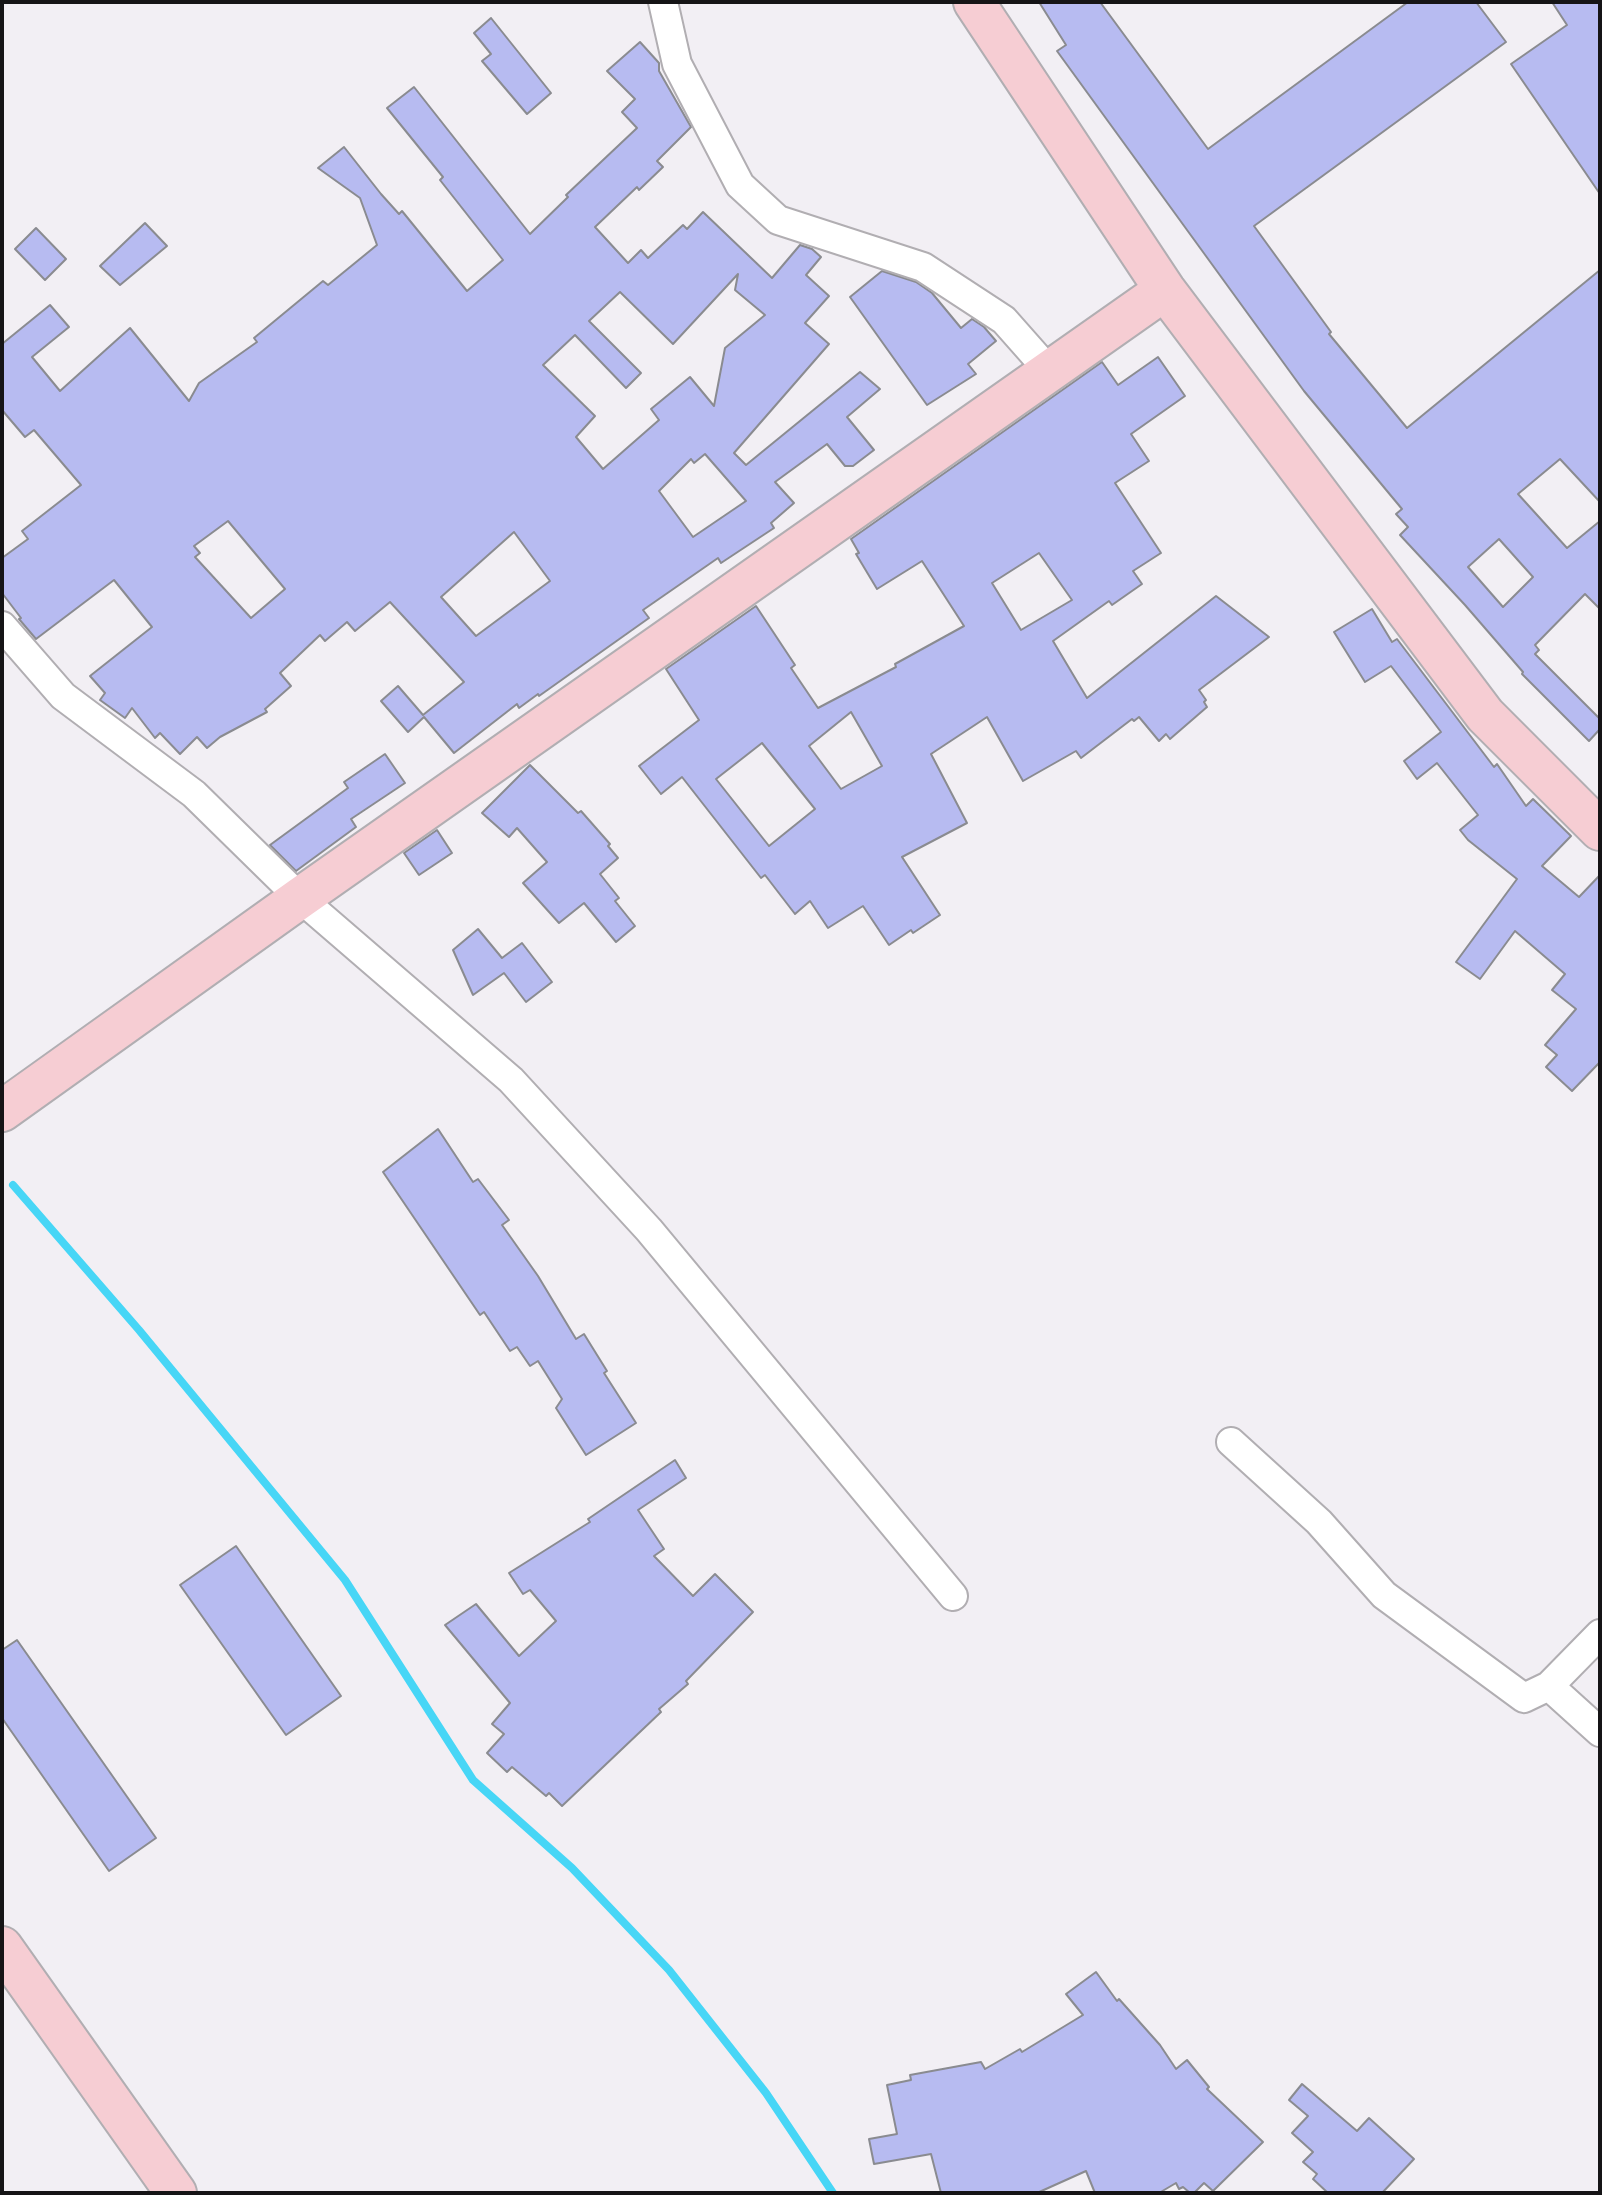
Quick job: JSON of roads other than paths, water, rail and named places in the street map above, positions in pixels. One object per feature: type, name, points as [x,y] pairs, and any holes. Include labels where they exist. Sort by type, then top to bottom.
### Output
[{"type":"street","points":[[663,2],[677,64],[740,185],[778,220],[923,267],[1004,320],[1050,372]]},
{"type":"street","points":[[974,2],[1165,290],[1485,715],[1600,830]]},
{"type":"street","points":[[2,1111],[1165,290]]},
{"type":"street","points":[[2,626],[63,696],[194,794],[300,898],[521,1091],[649,1230],[953,1596]]},
{"type":"street","points":[[1231,1442],[1319,1522],[1384,1595],[1524,1698],[1549,1686],[1600,1634]]},
{"type":"street","points":[[1549,1686],[1600,1732]]},
{"type":"street","points":[[5,1957],[176,2193]]},
{"type":"waterway","points":[[13,1185],[139,1330],[345,1580],[473,1780],[572,1868],[669,1970],[766,2093],[833,2193]]}]
